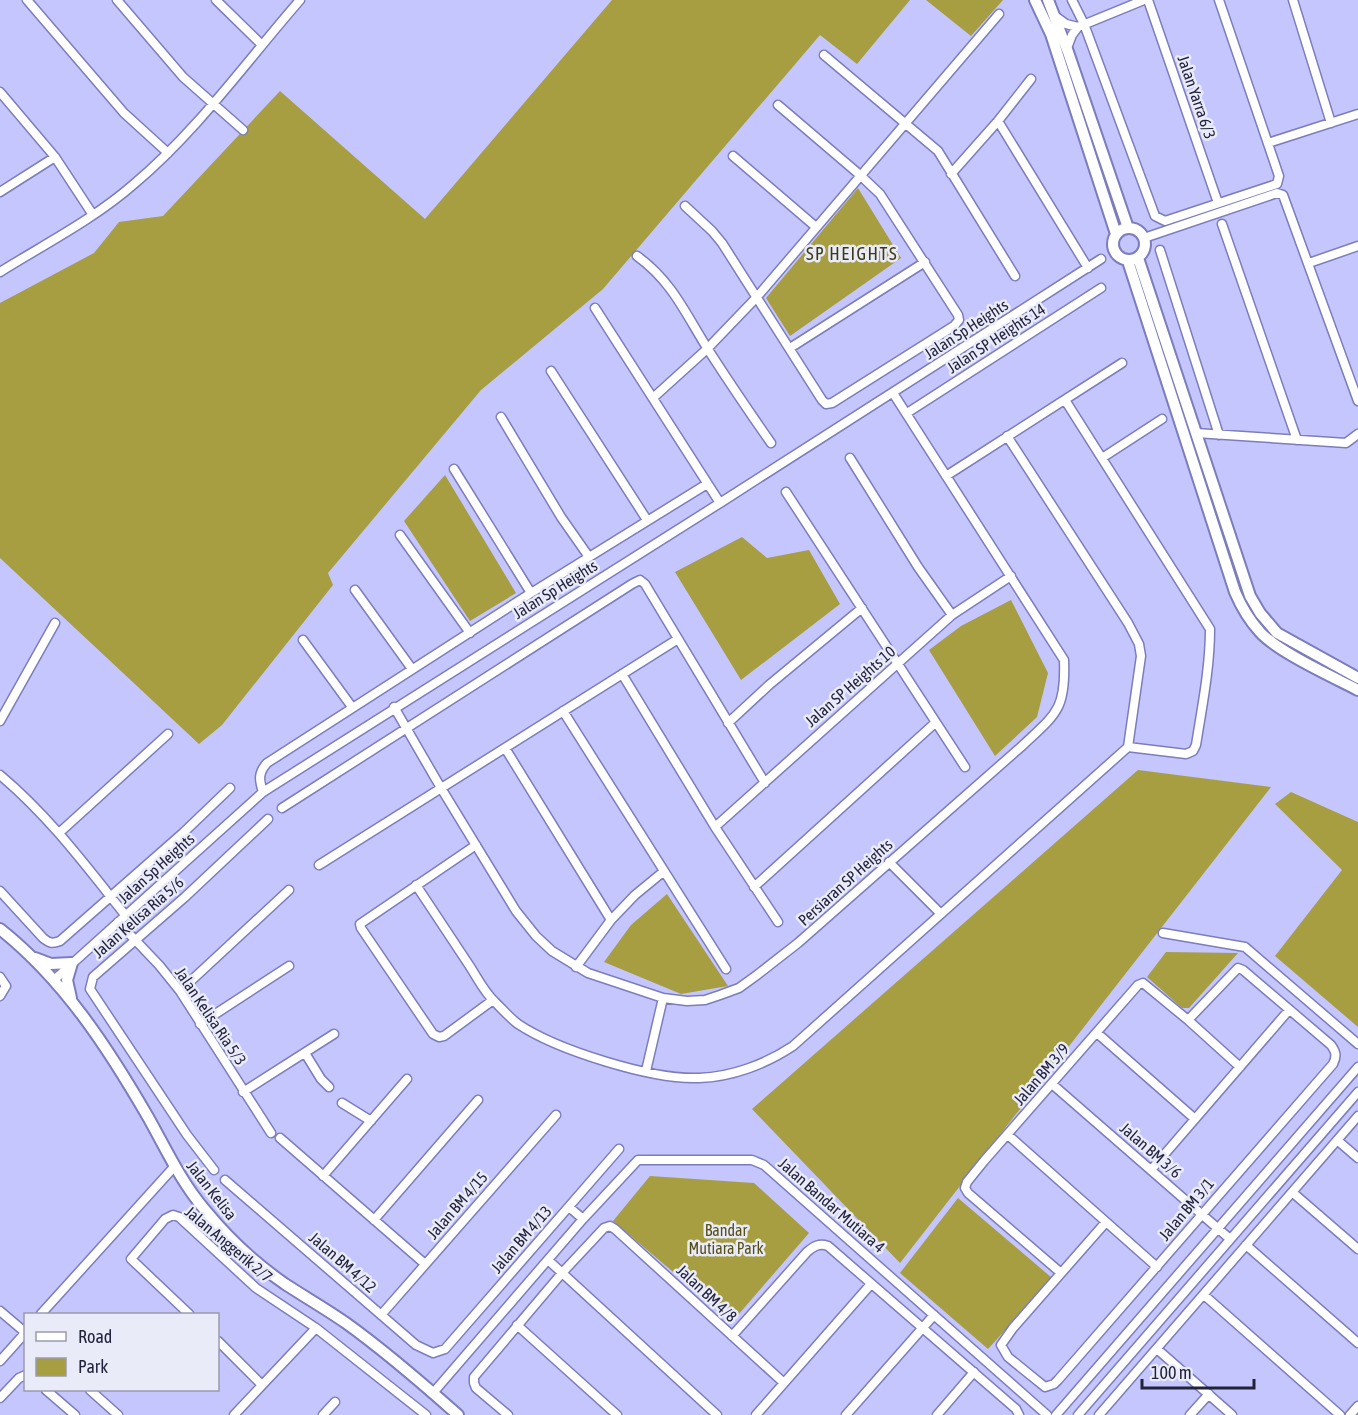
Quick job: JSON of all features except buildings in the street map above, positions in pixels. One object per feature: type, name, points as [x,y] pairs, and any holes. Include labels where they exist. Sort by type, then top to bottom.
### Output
[{"type":"street","points":[[27,0],[124,113],[168,153]]},
{"type":"street","points":[[117,0],[183,77],[243,130]]},
{"type":"street","points":[[216,0],[261,44]]},
{"type":"street","points":[[0,272],[93,215],[135,184],[168,153],[300,0]]},
{"type":"street","points":[[1035,0],[1051,34],[1116,234]]},
{"type":"street","points":[[1048,0],[1067,48],[1128,228]]},
{"type":"street","points":[[1072,0],[1155,216],[1165,221],[1277,184],[1279,176],[1219,0]]},
{"type":"street","points":[[1055,16],[1066,24],[1081,25],[1146,0]]},
{"type":"street","name":"Jalan Yarra 6/3","points":[[1146,0],[1218,203]]},
{"type":"street","points":[[1293,0],[1331,123]]},
{"type":"street","points":[[654,397],[707,349],[756,298],[999,14]]},
{"type":"street","points":[[1067,48],[1072,35],[1081,25]]},
{"type":"street","points":[[824,55],[938,151],[1015,276]]},
{"type":"street","points":[[951,174],[998,121],[1031,79]]},
{"type":"street","points":[[0,92],[55,157],[93,215]]},
{"type":"street","points":[[685,206],[722,243],[826,404],[832,403],[947,331],[959,320],[925,262],[880,194],[778,105]]},
{"type":"street","points":[[1268,143],[1358,114]]},
{"type":"street","points":[[998,121],[1088,268]]},
{"type":"street","points":[[733,156],[816,227]]},
{"type":"street","points":[[0,192],[55,157]]},
{"type":"street","points":[[1144,238],[1277,193],[1283,195],[1358,401]]},
{"type":"street","points":[[1222,224],[1297,440]]},
{"type":"street","points":[[1128,228],[1138,231],[1144,238],[1144,250],[1133,259],[1122,260],[1114,252],[1112,240],[1116,234],[1128,228]]},
{"type":"street","points":[[1308,263],[1358,246]]},
{"type":"street","points":[[1160,250],[1219,435]]},
{"type":"street","points":[[637,256],[666,282],[693,322],[707,349],[771,443]]},
{"type":"street","name":"Jalan Sp Heights","points":[[54,980],[263,792],[1101,259]]},
{"type":"street","points":[[1133,259],[1196,433],[1250,596],[1260,613],[1277,633],[1358,678]]},
{"type":"street","points":[[1133,259],[1241,606],[1261,633],[1277,646],[1358,690]]},
{"type":"street","points":[[790,348],[925,262]]},
{"type":"street","name":"Jalan SP Heights 14","points":[[907,413],[1101,288]]},
{"type":"street","points":[[595,308],[720,503]]},
{"type":"street","points":[[946,476],[1122,363]]},
{"type":"street","points":[[551,371],[647,520]]},
{"type":"street","name":"Persiaran SP Heights","points":[[394,707],[516,911],[536,936],[552,951],[588,973],[663,998],[687,1001],[705,1000],[739,988],[798,944],[1022,746],[1054,717],[1060,708],[1065,675],[1064,660],[893,393]]},
{"type":"street","points":[[1065,400],[1210,629],[1210,649],[1196,745],[1193,751],[1186,754],[1128,747]]},
{"type":"street","points":[[501,417],[561,516],[589,557]]},
{"type":"street","points":[[1102,458],[1162,419]]},
{"type":"street","points":[[1196,433],[1346,443],[1358,434]]},
{"type":"street","points":[[416,885],[493,1000],[517,1023],[555,1043],[591,1057],[646,1071],[701,1078],[736,1072],[778,1056],[1128,747],[1141,656],[1139,644],[1128,623],[1007,436]]},
{"type":"street","points":[[850,458],[918,567],[952,615]]},
{"type":"street","points":[[454,470],[531,593]]},
{"type":"street","points":[[263,792],[259,776],[261,769],[267,764],[352,706],[707,484]]},
{"type":"street","points":[[786,492],[965,766]]},
{"type":"street","points":[[400,535],[470,633]]},
{"type":"street","name":"Jalan SP Heights 10","points":[[715,827],[952,615],[1011,576]]},
{"type":"street","points":[[282,808],[640,580],[645,584],[765,783]]},
{"type":"street","points":[[355,590],[412,669]]},
{"type":"street","points":[[728,723],[769,685],[861,608]]},
{"type":"street","points":[[0,721],[55,623]]},
{"type":"street","points":[[319,865],[678,639]]},
{"type":"street","points":[[303,640],[352,706]]},
{"type":"street","points":[[622,674],[715,827],[778,922]]},
{"type":"street","points":[[564,711],[726,969]]},
{"type":"street","points":[[754,887],[935,723]]},
{"type":"street","points":[[59,833],[168,734]]},
{"type":"street","points":[[505,748],[611,920]]},
{"type":"street","points":[[0,775],[59,833],[126,916]]},
{"type":"street","points":[[0,891],[42,938],[54,944],[230,788]]},
{"type":"street","name":"Jalan Kelisa Ria 5/6","points":[[214,1170],[187,1135],[90,989],[90,982],[268,819]]},
{"type":"street","points":[[476,845],[360,924],[434,1034],[444,1036],[493,1000]]},
{"type":"street","points":[[889,862],[940,914]]},
{"type":"street","points":[[576,967],[611,920],[635,895],[663,872]]},
{"type":"street","points":[[180,991],[289,890]]},
{"type":"street","name":"Jalan Kelisa Ria 5/3","points":[[118,922],[136,939],[180,991],[271,1133]]},
{"type":"street","name":"Jalan Kelisa","points":[[0,929],[29,954],[72,1001],[115,1062],[161,1140],[174,1167],[205,1211],[258,1262],[286,1285],[346,1323],[458,1415]]},
{"type":"street","points":[[1164,933],[1245,947],[1358,1044]]},
{"type":"street","points":[[29,954],[51,964],[72,963],[68,980],[72,1001]]},
{"type":"street","points":[[200,1024],[289,966]]},
{"type":"street","points":[[1151,1170],[1240,1067],[1289,1010],[1238,968],[1188,1020],[1240,1067]]},
{"type":"street","points":[[0,977],[6,986],[0,996]]},
{"type":"street","name":"Jalan BM 3/9","points":[[1061,1274],[965,1188],[973,1175],[1138,985],[1143,983],[1188,1020]]},
{"type":"street","points":[[646,1071],[663,998]]},
{"type":"street","name":"Jalan BM 3/1","points":[[1061,1274],[1013,1328],[1001,1345],[1005,1354],[1040,1385],[1049,1387],[1058,1380],[1158,1267],[1333,1064],[1336,1052],[1331,1045],[1289,1010]]},
{"type":"street","points":[[1097,1033],[1195,1119]]},
{"type":"street","points":[[243,1092],[333,1034]]},
{"type":"street","points":[[305,1053],[321,1079],[329,1087]]},
{"type":"street","points":[[1056,1415],[1358,1066]]},
{"type":"street","points":[[323,1176],[407,1079]]},
{"type":"street","name":"Jalan BM 3/6","points":[[1052,1084],[1230,1239]]},
{"type":"street","points":[[1078,1415],[1358,1092]]},
{"type":"street","points":[[374,1220],[478,1100]]},
{"type":"street","points":[[342,1103],[371,1121]]},
{"type":"street","name":"Jalan BM 4/15","points":[[381,1315],[556,1115]]},
{"type":"street","points":[[1100,1415],[1358,1116]]},
{"type":"street","points":[[1008,1136],[1158,1267]]},
{"type":"street","points":[[280,1138],[425,1264]]},
{"type":"street","points":[[1337,1140],[1358,1158]]},
{"type":"street","name":"Jalan BM 4/13","points":[[445,1349],[619,1149]]},
{"type":"street","name":"Jalan Bandar Mutiara 4","points":[[433,1393],[583,1219],[638,1160],[752,1160],[764,1165],[1047,1415]]},
{"type":"street","points":[[42,1313],[174,1167]]},
{"type":"street","name":"Jalan BM 4/12","points":[[225,1180],[424,1350],[433,1353],[445,1349]]},
{"type":"street","points":[[1292,1192],[1358,1249]]},
{"type":"street","points":[[569,1207],[583,1219]]},
{"type":"street","name":"Jalan Anggerik 2/7","points":[[188,1313],[131,1259],[165,1219],[173,1215],[179,1217],[256,1288],[316,1328]]},
{"type":"street","points":[[1061,1274],[1106,1222]]},
{"type":"street","name":"Jalan BM 4/8","points":[[562,1273],[604,1228],[610,1226],[784,1383]]},
{"type":"street","points":[[732,1336],[807,1252],[818,1245],[828,1246],[1016,1409],[1019,1415]]},
{"type":"street","points":[[1246,1245],[1358,1342]]},
{"type":"street","points":[[548,1260],[717,1415]]},
{"type":"street","points":[[508,1415],[476,1388],[474,1377],[562,1273]]},
{"type":"street","points":[[756,1415],[871,1284]]},
{"type":"street","points":[[1204,1294],[1340,1415]]},
{"type":"street","points":[[0,1311],[24,1331]]},
{"type":"street","points":[[846,1415],[934,1315]]},
{"type":"street","points":[[517,1325],[617,1415]]},
{"type":"street","points":[[234,1415],[316,1328],[416,1412],[426,1415]]},
{"type":"street","points":[[0,1361],[24,1333]]},
{"type":"street","points":[[219,1342],[262,1385]]},
{"type":"street","points":[[1157,1349],[1232,1415]]},
{"type":"street","points":[[937,1415],[974,1372]]},
{"type":"street","points":[[0,1398],[19,1378],[24,1376]]},
{"type":"street","points":[[48,1391],[75,1415]]},
{"type":"street","points":[[92,1391],[118,1415]]},
{"type":"street","points":[[1190,1415],[1209,1394]]},
{"type":"street","points":[[323,1415],[335,1402]]},
{"type":"street","points":[[1350,1415],[1358,1406]]},
{"type":"green space","points":[[612,0],[910,0],[857,64],[820,35],[603,289],[481,390],[328,573],[333,585],[222,725],[199,744],[0,558],[0,303],[94,253],[119,222],[163,216],[280,91],[425,219]]},
{"type":"green space","points":[[926,0],[1003,0],[971,36]]},
{"type":"green space","points":[[858,188],[901,258],[790,336],[766,298]]},
{"type":"green space","points":[[445,475],[516,593],[470,621],[404,521]]},
{"type":"green space","points":[[742,537],[767,558],[809,550],[840,604],[741,680],[675,572]]},
{"type":"green space","points":[[1011,600],[1048,673],[1037,717],[995,756],[929,650],[961,626]]},
{"type":"green space","points":[[1138,770],[1271,787],[900,1263],[752,1109]]},
{"type":"green space","points":[[1291,792],[1358,822],[1358,1027],[1275,956],[1342,870],[1275,804]]},
{"type":"green space","points":[[667,894],[728,986],[681,994],[604,962],[631,925]]},
{"type":"green space","points":[[1166,952],[1238,953],[1189,1008],[1182,1008],[1147,977]]},
{"type":"green space","name":"Bandar Mutiara Park","points":[[650,1176],[754,1183],[809,1233],[732,1322],[613,1221]]},
{"type":"green space","points":[[958,1198],[1052,1278],[988,1349],[900,1273]]},
{"type":"district","name":"SP HEIGHTS","points":[[852,253]]}]
